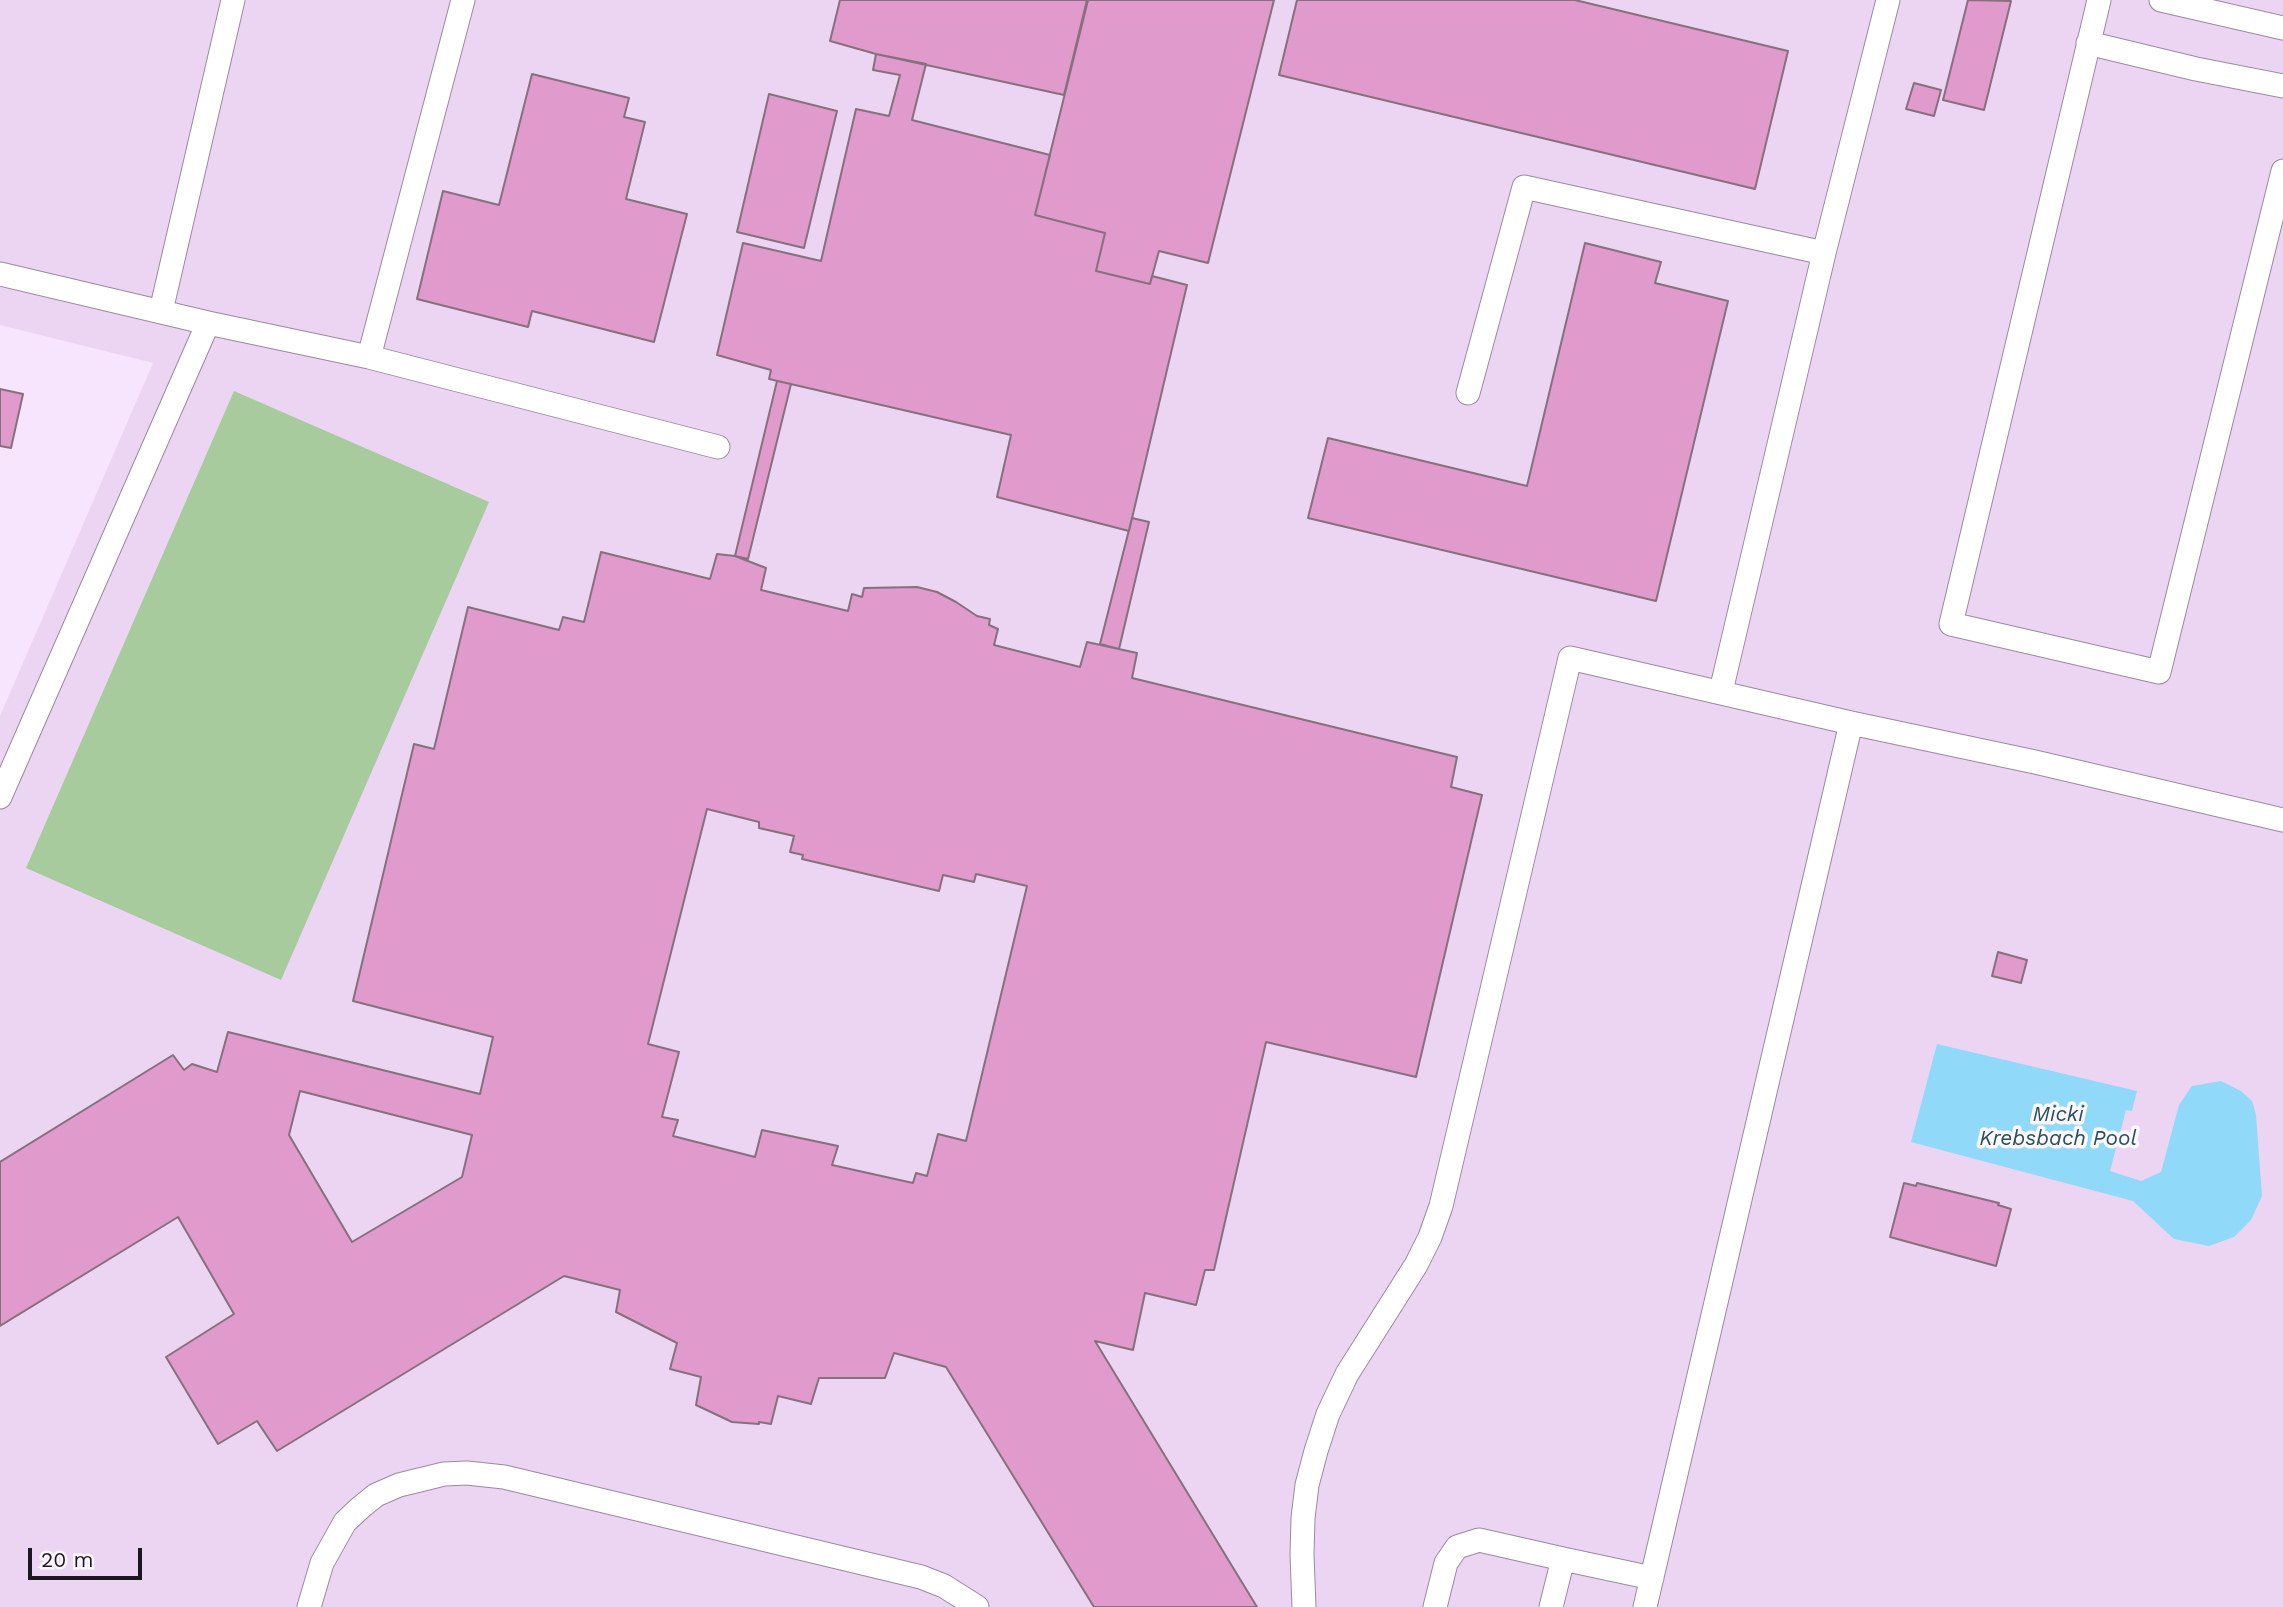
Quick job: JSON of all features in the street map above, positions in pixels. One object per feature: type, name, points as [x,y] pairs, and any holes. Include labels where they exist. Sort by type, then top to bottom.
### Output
[{"type":"lane","points":[[161,311],[233,0]]},
{"type":"lane","points":[[369,356],[463,0]]},
{"type":"lane","points":[[1721,691],[1824,253],[1888,0]]},
{"type":"lane","points":[[2099,0],[1951,624],[2159,672],[2283,171]]},
{"type":"lane","points":[[2161,0],[2283,29]]},
{"type":"lane","points":[[2088,43],[2196,69],[2283,86]]},
{"type":"lane","points":[[1468,393],[1524,187],[1824,253]]},
{"type":"lane","points":[[0,274],[208,323],[369,356],[718,447]]},
{"type":"lane","points":[[0,797],[208,323]]},
{"type":"lane","points":[[1304,1607],[1304,1518],[1307,1485],[1316,1451],[1328,1413],[1347,1374],[1416,1265],[1441,1206],[1570,658],[2283,820]]},
{"type":"lane","points":[[1645,1607],[1851,723]]},
{"type":"lane","points":[[309,1607],[322,1563],[345,1522],[360,1507],[376,1495],[399,1485],[444,1474],[467,1473],[504,1477],[921,1577],[944,1586],[977,1607]]},
{"type":"lane","points":[[1435,1607],[1446,1563],[1457,1547],[1479,1540],[1652,1578]]},
{"type":"lane","points":[[1551,1607],[1563,1559]]},
{"type":"shaded area","points":[[0,0],[2283,0],[2283,1607],[0,1607],[0,716],[153,363],[0,325]]},
{"type":"green space","points":[[234,391],[489,502],[281,980],[26,868]]},
{"type":"water","name":"Micki Krebsbach Pool","points":[[1937,1044],[2137,1091],[2132,1111],[2126,1110],[2110,1171],[2141,1181],[2161,1172],[2179,1105],[2192,1086],[2221,1081],[2241,1091],[2252,1101],[2256,1115],[2262,1196],[2251,1220],[2234,1237],[2209,1246],[2174,1239],[2133,1201],[1911,1142]]},
{"type":"building","points":[[840,0],[1087,0],[1064,95],[876,54],[830,41]]},
{"type":"building","points":[[1088,0],[1274,0],[1208,263],[1159,251],[1150,284],[1096,271],[1105,233],[1035,215]]},
{"type":"building","points":[[1297,0],[1575,0],[1788,51],[1755,189],[1279,75]]},
{"type":"building","points":[[1968,0],[2011,1],[1984,110],[1943,100]]},
{"type":"building","points":[[876,54],[926,64],[912,120],[1050,155],[1035,215],[1105,233],[1096,271],[1150,284],[1152,276],[1187,285],[1129,531],[997,497],[1011,435],[769,379],[771,370],[717,355],[743,243],[821,261],[856,109],[889,116],[900,75],[873,70]]},
{"type":"building","points":[[532,74],[629,98],[624,117],[645,122],[626,199],[687,214],[654,342],[532,311],[528,327],[417,299],[443,191],[499,205]]},
{"type":"building","points":[[1914,83],[1941,90],[1934,116],[1906,109]]},
{"type":"building","points":[[769,94],[837,111],[804,248],[737,232]]},
{"type":"building","points":[[1585,243],[1661,262],[1655,283],[1728,301],[1656,601],[1308,518],[1328,438],[1527,486]]},
{"type":"building","points":[[777,381],[791,384],[748,559],[735,556]]},
{"type":"building","points":[[0,389],[23,394],[11,448],[0,446]]},
{"type":"building","points":[[1132,518],[1149,522],[1119,649],[1100,644]]},
{"type":"building","points":[[601,552],[710,579],[717,554],[735,556],[766,568],[761,590],[848,611],[852,594],[862,597],[864,588],[917,587],[937,592],[977,616],[990,619],[989,625],[998,629],[994,645],[1080,667],[1087,642],[1137,653],[1132,678],[1457,757],[1451,787],[1482,795],[1416,1077],[1266,1042],[1214,1270],[1205,1270],[1196,1305],[1145,1293],[1133,1350],[1095,1341],[1257,1607],[1094,1607],[946,1367],[894,1353],[885,1378],[819,1378],[811,1404],[778,1396],[771,1424],[732,1422],[696,1405],[701,1377],[670,1369],[677,1343],[616,1312],[620,1290],[564,1276],[277,1451],[257,1421],[218,1444],[166,1357],[234,1314],[178,1217],[0,1326],[0,1162],[173,1055],[184,1070],[192,1064],[217,1072],[228,1032],[480,1094],[493,1037],[353,1001],[414,744],[434,749],[468,607],[559,630],[563,617],[584,622]],"holes":[[[707,809],[759,822],[759,828],[794,836],[790,852],[803,855],[802,859],[939,891],[943,875],[974,882],[976,874],[1027,886],[966,1141],[938,1134],[927,1176],[916,1173],[913,1183],[832,1165],[838,1146],[762,1130],[755,1157],[673,1136],[678,1120],[662,1117],[679,1052],[648,1044]],[[300,1091],[472,1135],[462,1177],[352,1242],[289,1135]]]},
{"type":"building","points":[[1998,952],[2027,960],[2021,983],[1992,976]]},
{"type":"building","points":[[1904,1183],[1916,1186],[1917,1183],[1999,1203],[1998,1205],[2011,1209],[1996,1266],[1890,1237]]}]
